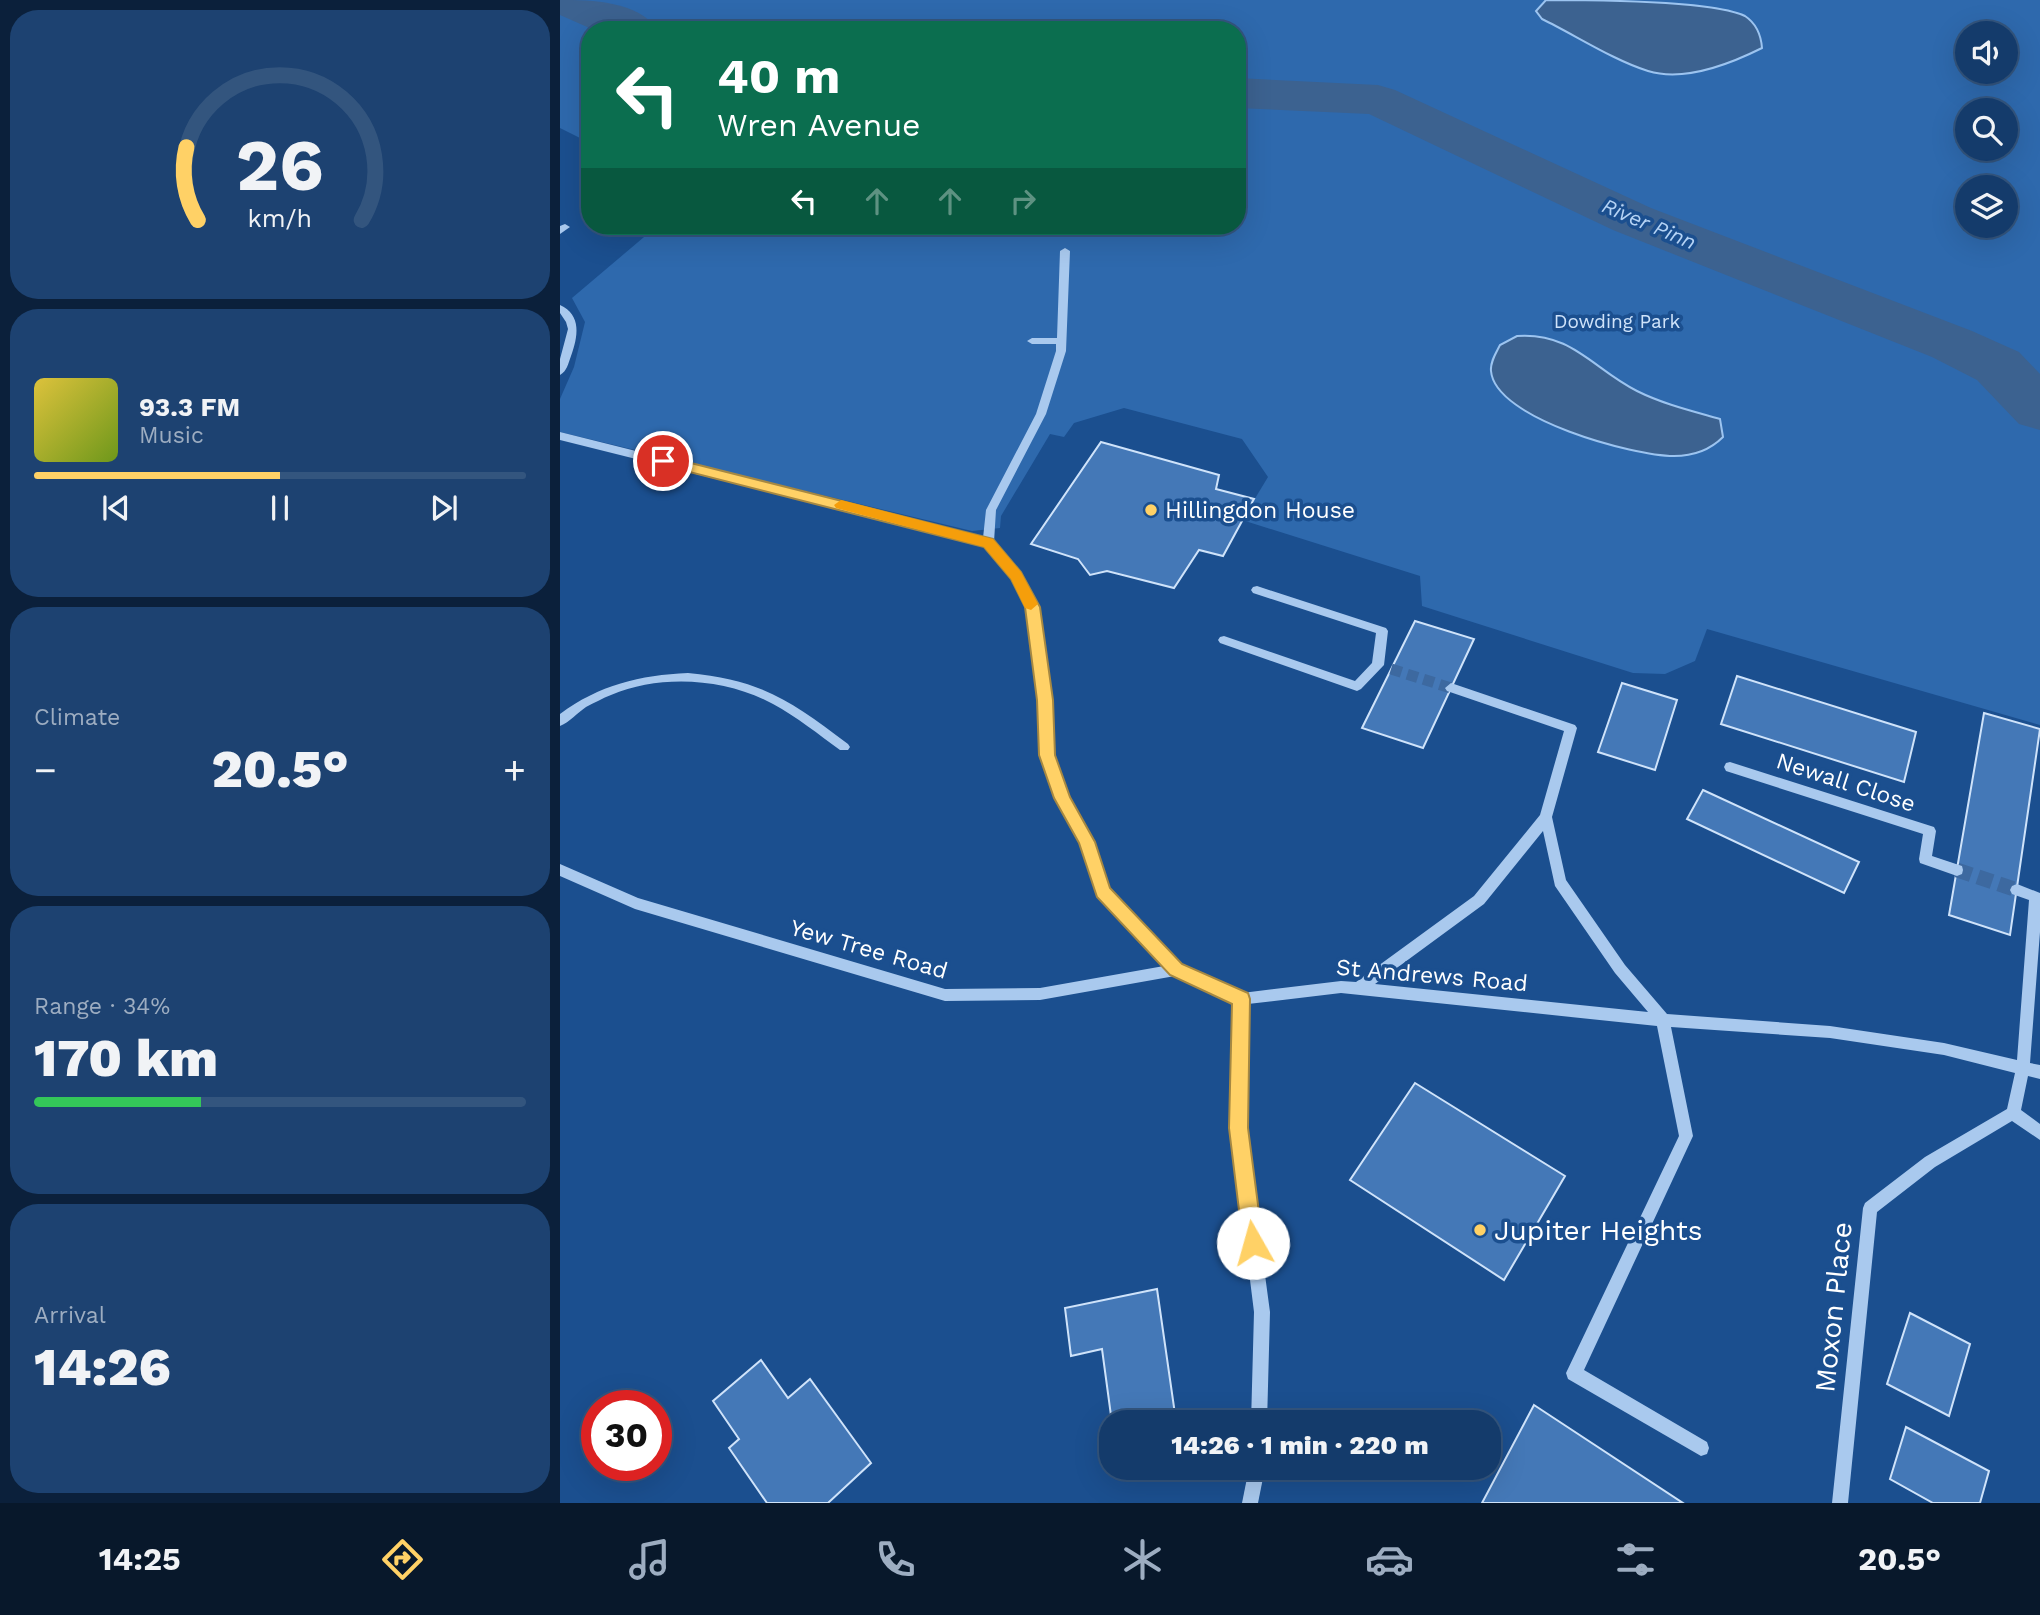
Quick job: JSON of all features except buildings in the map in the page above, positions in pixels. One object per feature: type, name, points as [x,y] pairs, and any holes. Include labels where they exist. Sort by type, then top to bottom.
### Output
[{"type":"street","points":[[988,543],[991,510],[1041,414],[1052,382],[1061,341],[1065,251]]},
{"type":"street","points":[[560,308],[570,317],[573,332],[560,372]]},
{"type":"street","points":[[1032,341],[1061,341]]},
{"type":"street","points":[[560,436],[988,543],[1016,576],[1032,607],[1045,700],[1047,755],[1062,798],[1087,842],[1103,892],[1176,970],[1241,999],[1238,1128],[1262,1312],[1259,1410]]},
{"type":"street","points":[[1224,640],[1357,686],[1384,667],[1382,631],[1257,590]]},
{"type":"street","points":[[560,721],[606,692],[641,681],[696,678],[731,684],[766,695],[795,711],[844,747]]},
{"type":"street","points":[[1359,989],[1479,901],[1546,817],[1571,729],[1451,688]]},
{"type":"street","name":"Newall Close","points":[[1730,767],[1930,831],[1925,859],[1957,870]]},
{"type":"street","points":[[1546,817],[1560,882],[1620,969],[1663,1020]]},
{"type":"street","name":"Yew Tree Road","points":[[560,870],[635,903],[944,995],[1040,994],[1176,970]]},
{"type":"street","points":[[2017,890],[2036,897],[2023,1068],[2012,1113],[2040,1133]]},
{"type":"street","name":"St Andrews Road","points":[[1241,999],[1341,988],[1359,989],[1663,1020],[1830,1032],[1944,1049],[2040,1072]]},
{"type":"street","name":"Moxon Place","points":[[1840,1503],[1870,1208],[1930,1162],[2012,1113]]},
{"type":"street","points":[[1250,1503],[1255,1480]]},
{"type":"lane","points":[[1663,1020],[1686,1136],[1574,1373],[1701,1448]]},
{"type":"green space","name":"Dowding Park","points":[[560,0],[2040,0],[2040,725],[1707,629],[1695,661],[1665,674],[1633,673],[1422,606],[1420,576],[1242,520],[1268,477],[1242,439],[1124,408],[1074,423],[1064,437],[1050,434],[1001,516],[1000,528],[972,531],[560,432],[560,399],[574,367],[585,322],[572,298],[646,235],[1246,235],[1246,21],[581,21],[581,138],[560,128]]},
{"type":"shaded area","points":[[1546,0],[1649,2],[1729,11],[1745,16],[1753,23],[1762,48],[1706,70],[1676,74],[1648,71],[1608,54],[1542,19],[1536,11]]},
{"type":"shaded area","points":[[1517,336],[1536,336],[1568,346],[1637,391],[1720,419],[1723,437],[1707,449],[1674,456],[1600,442],[1540,419],[1516,405],[1498,388],[1491,371],[1492,361],[1500,345]]},
{"type":"waterway","name":"River Pinn","points":[[563,0],[613,21]]},
{"type":"waterway","name":"River Pinn","points":[[1246,93],[1378,100],[1632,219],[1952,344],[1998,366],[2040,410]]},
{"type":"tunnel","points":[[1391,669],[1451,688]]},
{"type":"tunnel","points":[[1957,870],[2017,890]]},
{"type":"slow traffic","points":[[841,505],[988,543],[1016,576],[1031,604]]},
{"type":"place","name":"Hillingdon House","points":[[1151,510]]},
{"type":"place","name":"Jupiter Heights","points":[[1480,1230]]},
{"type":"route","points":[[663,461],[988,543],[1016,576],[1032,607],[1038,641],[1045,700],[1047,755],[1062,798],[1087,842],[1103,892],[1176,970],[1241,999],[1238,1128],[1253,1243]]}]
